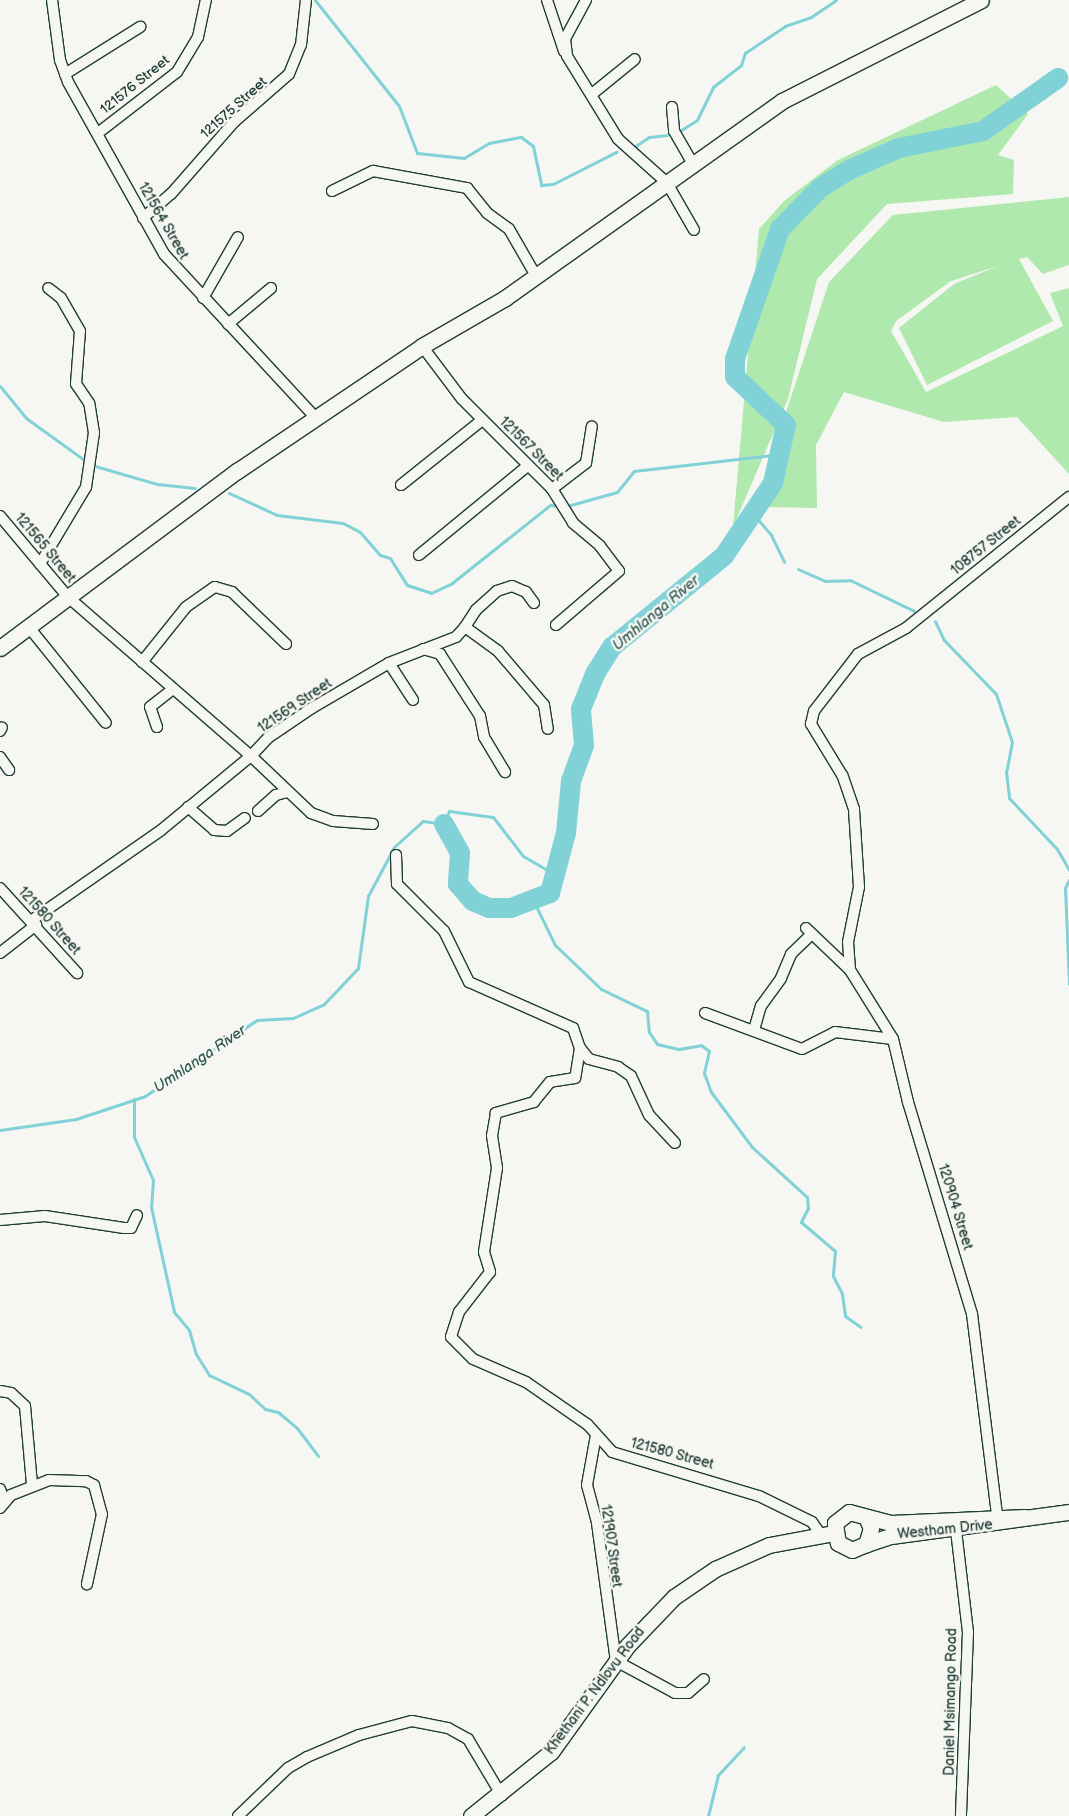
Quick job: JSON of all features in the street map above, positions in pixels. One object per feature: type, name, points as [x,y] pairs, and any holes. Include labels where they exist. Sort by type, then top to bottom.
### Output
[{"type":"street","name":"121564 Street","points":[[52,0],[65,74],[164,254],[315,417]]},
{"type":"street","name":"121576 Street","points":[[98,133],[177,72],[198,37],[206,0]]},
{"type":"street","name":"121575 Street","points":[[143,218],[171,194],[234,122],[289,74],[301,45],[306,0]]},
{"type":"street","points":[[547,0],[567,56],[625,148],[667,183],[694,230]]},
{"type":"street","points":[[567,56],[565,39],[586,0]]},
{"type":"street","points":[[0,648],[315,417],[422,346],[536,276],[782,101],[981,0]]},
{"type":"street","points":[[65,74],[140,27]]},
{"type":"street","points":[[592,94],[635,60]]},
{"type":"street","points":[[672,107],[674,131],[693,164]]},
{"type":"street","points":[[332,191],[373,171],[467,188],[487,213],[509,229],[536,276]]},
{"type":"street","points":[[203,298],[238,237]]},
{"type":"street","points":[[40,564],[82,494],[91,469],[93,416],[76,384],[81,338],[76,318],[48,288]]},
{"type":"street","points":[[228,324],[271,288]]},
{"type":"street","name":"121567 Street","points":[[422,346],[482,420],[526,468],[552,489],[573,523],[600,546],[619,571],[556,625]]},
{"type":"street","points":[[401,485],[482,420]]},
{"type":"street","points":[[552,489],[586,463],[592,426]]},
{"type":"street","points":[[419,555],[526,468]]},
{"type":"street","name":"108757 Street","points":[[850,970],[848,942],[859,887],[854,809],[842,774],[811,724],[819,702],[847,664],[920,615],[1069,496]]},
{"type":"street","name":"121565 Street","points":[[0,516],[68,598]]},
{"type":"street","points":[[534,603],[526,592],[512,586],[497,591],[476,610],[466,627],[498,651],[544,705],[548,729]]},
{"type":"street","points":[[142,662],[186,607],[215,587],[232,592],[286,644]]},
{"type":"street","points":[[68,598],[252,756],[286,792],[311,813],[333,822],[373,824]]},
{"type":"street","points":[[28,626],[106,723]]},
{"type":"street","name":"121569 Street","points":[[0,952],[34,923],[252,756],[293,721],[390,663],[456,637],[466,627]]},
{"type":"street","points":[[422,649],[440,654],[480,716],[484,737],[505,772]]},
{"type":"street","points":[[390,663],[414,700]]},
{"type":"street","points":[[157,728],[150,707],[173,689]]},
{"type":"street","points":[[0,757],[9,770]]},
{"type":"street","points":[[258,811],[276,795],[286,792]]},
{"type":"street","points":[[188,806],[214,830],[227,831],[245,818]]},
{"type":"street","points":[[396,855],[397,884],[444,931],[469,982],[573,1028],[580,1048],[589,1059],[618,1067],[631,1076],[649,1115],[675,1143]]},
{"type":"street","name":"121580 Street","points":[[0,889],[34,923],[77,973]]},
{"type":"street","name":"120904 Street","points":[[754,1030],[761,1006],[781,978],[791,954],[808,932],[850,970],[893,1039],[908,1102],[972,1314],[997,1520]]},
{"type":"street","points":[[705,1013],[802,1049],[835,1032],[893,1039]]},
{"type":"street","name":"121580 Street","points":[[580,1048],[575,1078],[550,1082],[534,1102],[496,1113],[492,1136],[497,1164],[486,1227],[484,1252],[490,1272],[459,1312],[451,1337],[466,1354],[526,1382],[621,1455],[680,1469],[759,1496],[805,1518],[827,1534]]},
{"type":"street","points":[[0,1220],[45,1216],[131,1228],[137,1215]]},
{"type":"street","points":[[0,1391],[11,1393],[25,1406],[32,1484]]},
{"type":"street","name":"121907 Street","points":[[596,1435],[587,1486],[597,1523],[616,1661]]},
{"type":"street","points":[[0,1489],[2,1505],[32,1484],[86,1480],[98,1492],[102,1514],[86,1584]]},
{"type":"street","points":[[855,1512],[866,1518],[871,1528],[866,1544],[846,1549],[827,1534],[844,1514],[855,1512]]},
{"type":"street","name":"Westham Drive","points":[[866,1518],[891,1523],[997,1520],[1069,1512]]},
{"type":"street","name":"Westham Drive","points":[[866,1544],[891,1536],[956,1530],[997,1520]]},
{"type":"street","name":"Daniel Msimango Road","points":[[956,1530],[968,1632],[961,1816]]},
{"type":"street","name":"Khethani P. Ndlovu Road","points":[[471,1816],[502,1796],[552,1752],[616,1661],[654,1615],[715,1569],[769,1545],[827,1534]]},
{"type":"street","points":[[616,1661],[676,1693],[688,1693],[704,1679]]},
{"type":"street","points":[[238,1816],[288,1768],[307,1757],[358,1735],[412,1721],[448,1728],[468,1739],[502,1796]]},
{"type":"green space","points":[[996,85],[1028,114],[998,155],[1014,160],[1013,194],[887,204],[817,279],[788,399],[733,527],[759,229],[784,201],[838,160]]},
{"type":"green space","points":[[1069,197],[1069,265],[1043,274],[1027,257],[1019,259],[1053,321],[927,385],[899,328],[954,284],[998,266],[951,281],[896,321],[891,331],[926,392],[1063,326],[1050,293],[1069,288],[1069,474],[1017,417],[944,422],[844,392],[816,445],[817,508],[766,507],[782,477],[791,425],[785,415],[829,282],[893,215]]},
{"type":"waterway","points":[[315,0],[399,106],[417,153],[464,158],[489,143],[521,137],[533,146],[541,185],[553,184],[616,152]]},
{"type":"waterway","points":[[678,132],[697,120],[713,87],[741,65],[745,53],[785,26],[811,17],[836,0]]},
{"type":"waterway","name":"Umhlanga River","points":[[444,824],[460,853],[458,884],[473,901],[489,908],[511,908],[550,893],[566,833],[571,781],[584,745],[581,709],[595,674],[612,647],[724,556],[773,483],[786,425],[735,377],[735,359],[780,229],[820,188],[851,169],[899,148],[983,131],[1058,78]]},
{"type":"waterway","points":[[634,147],[649,137],[667,135]]},
{"type":"waterway","points":[[0,386],[26,418],[87,462]]},
{"type":"waterway","points":[[567,506],[617,492],[634,471],[782,454]]},
{"type":"waterway","points":[[95,466],[157,484],[195,488]]},
{"type":"waterway","points":[[229,493],[277,515],[343,523],[360,532],[380,555],[390,558],[407,585],[431,593],[452,583],[550,505],[559,506]]},
{"type":"waterway","points":[[753,514],[771,535],[784,562]]},
{"type":"waterway","points":[[798,569],[825,581],[850,580],[914,611]]},
{"type":"waterway","points":[[935,621],[944,640],[996,694],[1012,742],[1006,772],[1009,798],[1057,849],[1069,870]]},
{"type":"waterway","name":"Umhlanga River","points":[[0,1130],[76,1119],[145,1096],[257,1020],[293,1018],[324,1004],[358,968],[368,896],[394,847],[423,821],[444,824],[449,811],[493,817],[523,856],[549,871],[556,865]]},
{"type":"waterway","points":[[1069,880],[1065,888],[1069,984]]},
{"type":"waterway","points":[[534,902],[555,945],[601,989],[647,1011],[649,1032],[657,1044],[679,1049],[701,1045],[709,1051],[704,1073],[711,1092],[752,1147],[807,1197],[808,1208],[801,1222],[835,1251],[833,1276],[842,1294],[845,1316],[861,1327]]},
{"type":"waterway","points":[[134,1099],[134,1137],[153,1180],[151,1207],[174,1312],[189,1330],[196,1354],[209,1375],[249,1394],[265,1409],[278,1412],[297,1428],[318,1456]]},
{"type":"waterway","points":[[708,1816],[718,1775],[744,1747]]}]
